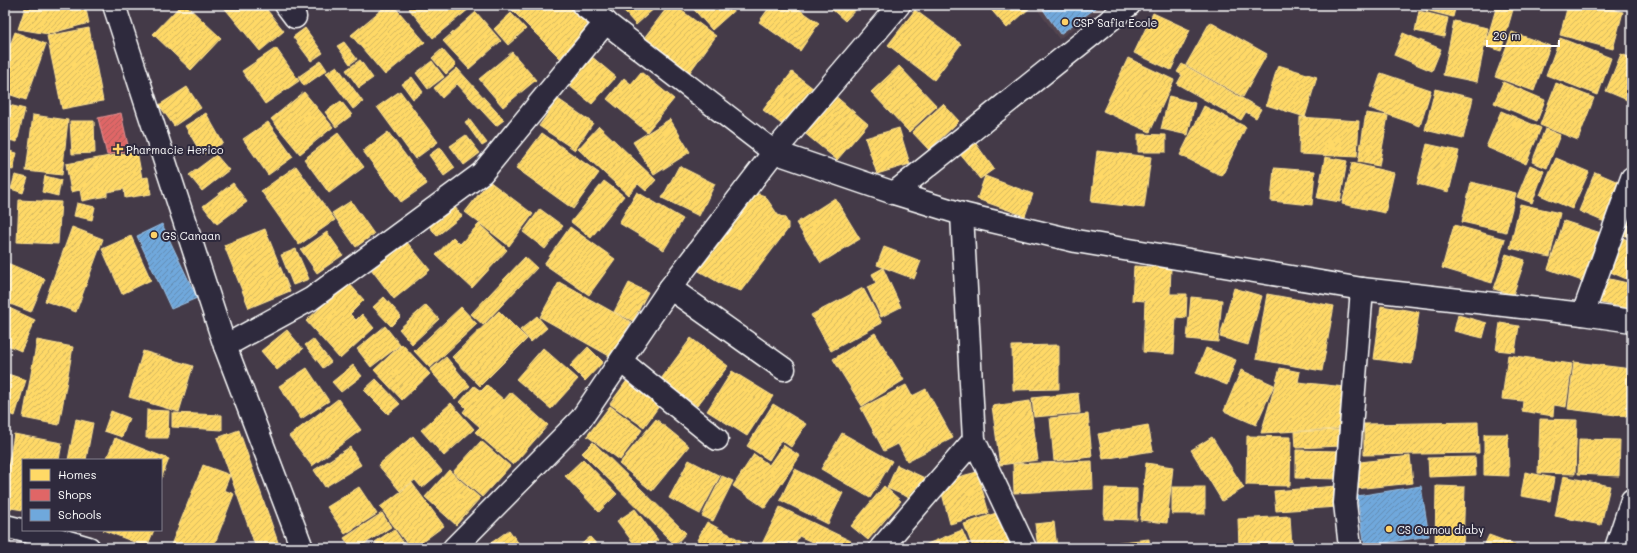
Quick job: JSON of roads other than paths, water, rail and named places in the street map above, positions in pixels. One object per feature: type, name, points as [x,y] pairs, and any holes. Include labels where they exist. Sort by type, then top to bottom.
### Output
[{"type":"street","points":[[114,5],[225,346],[302,548]]},
{"type":"street","points":[[583,5],[774,152],[894,193],[962,214],[1076,241],[1362,289],[1632,321]]},
{"type":"street","points":[[454,548],[582,419],[670,288],[774,152],[899,5]]},
{"type":"street","points":[[894,193],[1129,5]]},
{"type":"street","points":[[225,346],[311,299],[482,173],[606,22]]},
{"type":"street","points":[[1583,314],[1632,178]]},
{"type":"street","points":[[962,214],[974,440],[1025,548]]},
{"type":"street","points":[[670,288],[784,369]]},
{"type":"street","points":[[1350,547],[1345,503],[1362,289]]},
{"type":"street","points":[[621,361],[717,439]]},
{"type":"street","points":[[881,548],[974,440]]},
{"type":"street","points":[[1616,548],[1632,500]]},
{"type":"street","points":[[5,526],[57,543],[89,548]]},
{"type":"place","name":"CSP Safia Ecole","points":[[1065,22]]},
{"type":"place","name":"Pharmacie Herico","points":[[118,149]]},
{"type":"place","name":"GS Canaan","points":[[154,235]]},
{"type":"place","name":"CS Oumou diaby","points":[[1389,529]]}]
